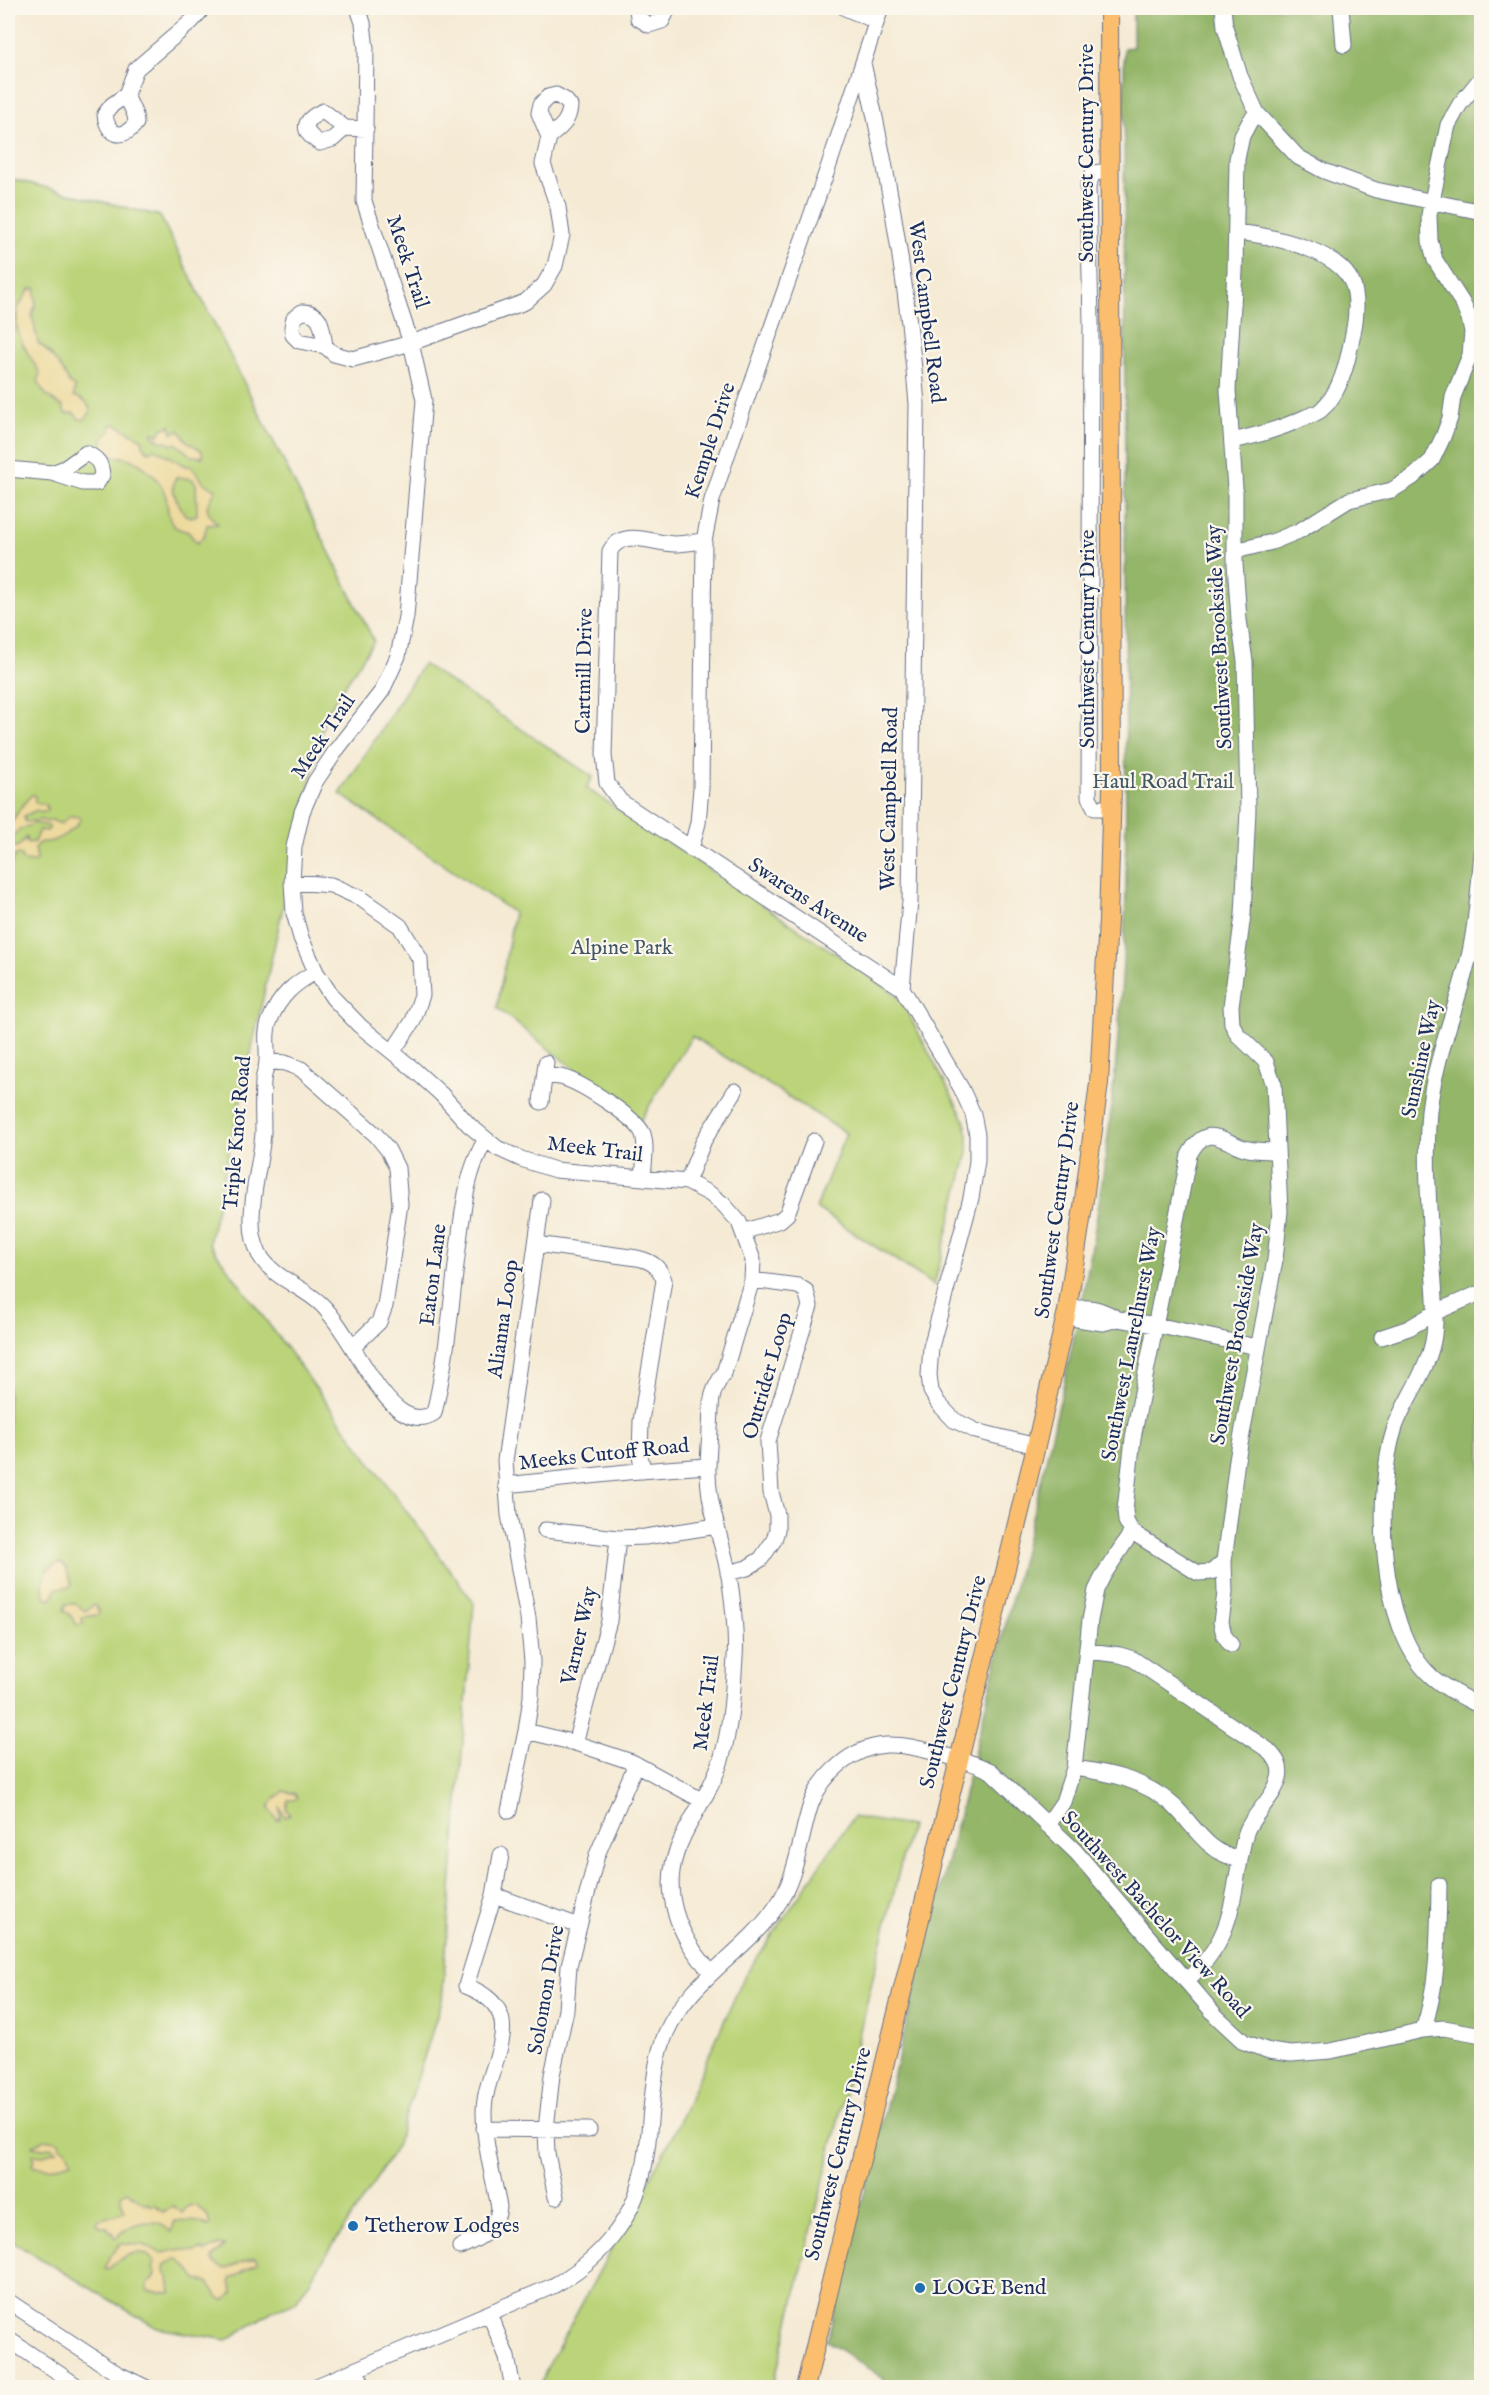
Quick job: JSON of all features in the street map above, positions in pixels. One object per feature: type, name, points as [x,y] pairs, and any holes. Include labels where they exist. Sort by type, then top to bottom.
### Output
[{"type":"main road","name":"Southwest Century Drive","points":[[805,2388],[1067,1311],[1099,1083],[1108,920],[1111,808],[1109,8]]},
{"type":"street","points":[[126,95],[136,69],[192,21],[203,8]]},
{"type":"street","name":"Meek Trail","points":[[358,8],[363,23],[366,49],[364,201],[411,343],[424,400],[406,617],[398,656],[382,691],[336,749],[315,782],[302,812],[294,846],[292,882],[294,913],[301,938],[316,972],[333,998],[360,1026],[393,1051],[497,1148],[555,1170],[687,1182],[710,1194],[724,1205],[739,1222],[743,1232],[753,1260],[752,1280],[724,1373],[725,1388],[719,1408],[711,1417],[706,1466],[710,1498],[728,1573],[736,1654],[731,1711],[722,1759],[712,1785],[680,1842],[672,1868],[672,1898],[678,1924],[692,1950],[712,1973]]},
{"type":"street","points":[[637,8],[638,18],[649,25],[662,21],[666,8]]},
{"type":"street","points":[[845,8],[879,14]]},
{"type":"street","points":[[1223,8],[1225,27],[1240,76],[1257,113],[1298,157],[1324,171],[1376,190],[1482,212]]},
{"type":"street","points":[[1341,8],[1344,45]]},
{"type":"street","name":"Kemple Drive","points":[[691,849],[698,823],[701,788],[704,541],[712,500],[879,14]]},
{"type":"street","name":"West Campbell Road","points":[[863,63],[878,127],[908,312],[918,404],[910,902],[903,988]]},
{"type":"street","points":[[1234,551],[1272,542],[1299,531],[1349,501],[1392,490],[1413,477],[1432,460],[1450,418],[1453,397],[1470,355],[1472,332],[1463,304],[1435,260],[1430,241],[1431,203],[1448,125],[1460,104],[1482,76]]},
{"type":"street","name":"Southwest Brookside Way","points":[[1231,1645],[1224,1635],[1221,1622],[1224,1561],[1237,1460],[1278,1233],[1280,1188],[1274,1085],[1266,1062],[1238,1035],[1232,1024],[1231,1006],[1243,915],[1248,810],[1245,661],[1239,621],[1234,551],[1235,489],[1228,390],[1238,159],[1242,136],[1257,113]]},
{"type":"street","points":[[345,128],[366,129]]},
{"type":"street","points":[[325,346],[334,354],[353,359],[411,343],[525,302],[544,285],[555,266],[562,235],[558,207],[543,164],[549,137]]},
{"type":"street","points":[[1232,441],[1280,430],[1322,410],[1344,376],[1355,326],[1355,291],[1343,269],[1323,255],[1295,243],[1268,236],[1236,232]]},
{"type":"street","points":[[8,469],[52,472]]},
{"type":"street","name":"Cartmill Drive","points":[[691,849],[620,801],[607,783],[604,755],[608,560],[614,544],[620,539],[644,539],[674,544],[704,541]]},
{"type":"street","name":"Swarens Avenue","points":[[691,849],[903,988]]},
{"type":"street","name":"Sunshine Way","points":[[1482,852],[1470,952],[1444,1040],[1430,1108],[1426,1160],[1436,1312],[1434,1338],[1427,1360],[1394,1430],[1383,1499],[1382,1524],[1386,1564],[1398,1620],[1414,1655],[1431,1676],[1482,1707]]},
{"type":"street","points":[[292,882],[331,885],[360,898],[400,926],[420,959],[422,995],[413,1021],[393,1051]]},
{"type":"street","name":"Triple Knot Road","points":[[316,972],[302,979],[283,995],[268,1023],[267,1061],[263,1079],[263,1134],[252,1205],[255,1241],[260,1254],[269,1266],[321,1303],[335,1319],[386,1398],[405,1414],[420,1418],[428,1417]]},
{"type":"street","points":[[903,988],[962,1088],[973,1114],[977,1135],[977,1161],[971,1198],[931,1347],[929,1375],[931,1391],[938,1403],[954,1420],[976,1431],[1036,1446]]},
{"type":"street","points":[[267,1061],[301,1070],[376,1135],[388,1150],[397,1168],[400,1204],[385,1306],[379,1322],[353,1347]]},
{"type":"street","points":[[541,1102],[546,1069],[580,1085],[634,1122],[643,1133],[645,1147],[643,1177]]},
{"type":"street","points":[[687,1182],[704,1140],[735,1091]]},
{"type":"street","name":"Southwest Laurelhurst Way","points":[[1132,1532],[1126,1521],[1127,1486],[1133,1438],[1189,1155],[1204,1137],[1212,1135],[1260,1152],[1277,1151]]},
{"type":"street","name":"Eaton Lane","points":[[428,1417],[434,1413],[443,1375],[460,1229],[472,1165],[486,1139]]},
{"type":"street","points":[[743,1232],[780,1220],[787,1214],[814,1141]]},
{"type":"street","points":[[536,1244],[542,1200]]},
{"type":"street","name":"Alianna Loop","points":[[509,1811],[526,1731],[531,1697],[532,1661],[528,1618],[509,1515],[505,1461],[536,1244],[637,1258],[649,1261],[660,1269],[664,1280],[641,1422],[640,1455],[643,1471]]},
{"type":"street","name":"Outrider Loop","points":[[728,1573],[747,1568],[761,1559],[774,1540],[777,1515],[771,1492],[768,1441],[810,1306],[806,1291],[798,1286],[752,1280]]},
{"type":"street","points":[[1382,1337],[1409,1328],[1436,1312],[1482,1292]]},
{"type":"street","points":[[1067,1311],[1080,1306],[1105,1311],[1118,1319],[1257,1347]]},
{"type":"street","name":"Meeks Cutoff Road","points":[[506,1485],[706,1466]]},
{"type":"street","points":[[545,1530],[618,1538],[645,1537],[717,1526]]},
{"type":"street","points":[[1047,1825],[1063,1802],[1074,1768],[1090,1620],[1096,1590],[1132,1532],[1198,1573],[1212,1572],[1224,1561]]},
{"type":"street","name":"Varner Way","points":[[575,1743],[609,1621],[618,1538]]},
{"type":"street","points":[[1088,1651],[1120,1654],[1145,1666],[1275,1756],[1279,1766],[1279,1778],[1247,1829],[1233,1906],[1221,1941],[1205,1965],[1186,1981]]},
{"type":"street","points":[[526,1731],[575,1743],[636,1764],[703,1801]]},
{"type":"street","name":"Southwest Bachelor View Road","points":[[312,2388],[568,2277],[596,2256],[619,2228],[637,2194],[644,2171],[658,2056],[667,2032],[681,2009],[712,1973],[758,1930],[778,1905],[796,1858],[812,1802],[840,1762],[865,1750],[886,1745],[919,1748],[976,1763],[991,1771],[1076,1852],[1229,2030],[1244,2042],[1269,2051],[1291,2054],[1332,2051],[1423,2030],[1444,2028],[1482,2035]]},
{"type":"street","name":"Solomon Drive","points":[[556,2197],[547,2154],[546,2130],[552,2075],[566,2010],[569,1966],[603,1839],[636,1764]]},
{"type":"street","points":[[1074,1768],[1111,1774],[1146,1787],[1172,1805],[1205,1842],[1224,1856],[1240,1860]]},
{"type":"street","points":[[460,2247],[492,2229],[498,2216],[484,2129],[484,2109],[504,2032],[502,2018],[496,2006],[489,1998],[466,1986],[494,1895],[501,1855]]},
{"type":"street","points":[[1423,2030],[1429,2014],[1437,1951],[1439,1885]]},
{"type":"street","points":[[494,1895],[579,1926]]},
{"type":"street","points":[[484,2129],[589,2130]]},
{"type":"street","points":[[8,2301],[118,2374],[143,2387]]},
{"type":"street","points":[[489,2313],[507,2357],[513,2388]]},
{"type":"street","points":[[8,2339],[80,2388]]},
{"type":"street","points":[[356,2370],[364,2388]]},
{"type":"green space","name":"Haul Road Trail","points":[[1133,8],[1481,8],[1481,2387],[883,2387],[884,2379],[827,2341],[1046,1460],[1089,1263],[1104,1172],[1122,987],[1126,894],[1124,48],[1133,47]]},
{"type":"green space","points":[[8,178],[160,216],[374,641],[325,716],[209,1243],[474,1603],[442,2000],[395,2150],[296,2302],[272,2311],[227,2340],[157,2328],[8,2239]]},
{"type":"green space","name":"Alpine Park","points":[[423,664],[593,777],[586,788],[889,989],[901,1000],[964,1119],[968,1135],[968,1152],[934,1285],[816,1208],[846,1133],[692,1036],[640,1121],[497,1008],[514,913],[340,794]]},
{"type":"green space","points":[[853,1817],[910,1826],[773,2387],[540,2388],[546,2370],[674,2133],[744,1977]]},
{"type":"sand","points":[[35,288],[36,304],[32,315],[38,343],[51,355],[69,383],[75,387],[74,396],[89,406],[90,413],[84,420],[79,419],[74,413],[65,414],[63,406],[53,401],[44,392],[39,383],[40,373],[19,335],[18,310],[30,289]]},
{"type":"sand","points":[[115,424],[142,439],[148,452],[155,449],[186,466],[191,466],[205,484],[216,489],[207,507],[210,516],[218,524],[207,525],[204,536],[197,543],[188,532],[172,524],[163,489],[153,475],[130,459],[114,457],[102,446],[104,437],[111,431],[111,425]],"holes":[[[176,477],[192,479],[196,484],[197,515],[191,517],[185,515],[173,487]]]},
{"type":"sand","points":[[170,425],[172,433],[179,430],[187,441],[202,451],[203,457],[191,456],[176,443],[171,445],[166,441],[162,442],[152,435],[153,433],[159,435],[161,430]]},
{"type":"sand","points":[[32,795],[35,796],[35,802],[46,805],[47,810],[41,813],[37,810],[24,816],[25,822],[51,820],[61,824],[70,816],[80,817],[80,820],[64,835],[49,842],[39,843],[35,848],[37,859],[34,862],[23,861],[18,854],[14,857],[12,864],[8,862],[8,826]],"holes":[[[35,823],[49,826],[47,831],[39,830],[34,842],[27,843],[26,837],[17,847],[13,846],[11,841],[17,831]]]},
{"type":"sand","points":[[60,1563],[65,1566],[72,1584],[70,1587],[57,1588],[52,1598],[47,1599],[43,1589],[44,1577],[50,1568]]},
{"type":"sand","points":[[66,1604],[76,1604],[85,1611],[94,1605],[99,1611],[98,1615],[82,1617],[83,1624],[77,1625],[64,1610]]},
{"type":"sand","points":[[284,1791],[295,1794],[297,1798],[288,1800],[286,1809],[290,1815],[285,1817],[280,1808],[280,1819],[277,1820],[269,1808]]},
{"type":"sand","points":[[44,2139],[61,2143],[59,2146],[66,2149],[72,2162],[49,2168],[34,2167],[33,2154],[43,2155],[57,2151],[51,2147],[33,2146]]},
{"type":"sand","points":[[127,2191],[145,2204],[155,2205],[163,2212],[174,2206],[182,2213],[188,2206],[195,2205],[207,2215],[210,2224],[208,2226],[195,2221],[175,2221],[171,2232],[159,2223],[144,2222],[114,2237],[114,2233],[109,2231],[108,2227],[100,2227],[97,2223],[98,2220],[125,2212],[121,2195]]},
{"type":"sand","points":[[120,2244],[144,2245],[162,2253],[181,2249],[196,2252],[202,2249],[205,2252],[219,2245],[224,2246],[213,2261],[218,2266],[225,2269],[255,2257],[258,2262],[232,2278],[230,2282],[233,2292],[225,2301],[218,2297],[208,2282],[197,2280],[177,2259],[165,2264],[164,2270],[169,2277],[171,2293],[148,2291],[148,2284],[154,2279],[156,2273],[153,2269],[154,2262],[144,2253],[131,2254],[108,2270],[105,2269],[111,2255]]},
{"type":"place","name":"Tetherow Lodges","points":[[353,2226]]},
{"type":"place","name":"LOGE Bend","points":[[920,2288]]}]
